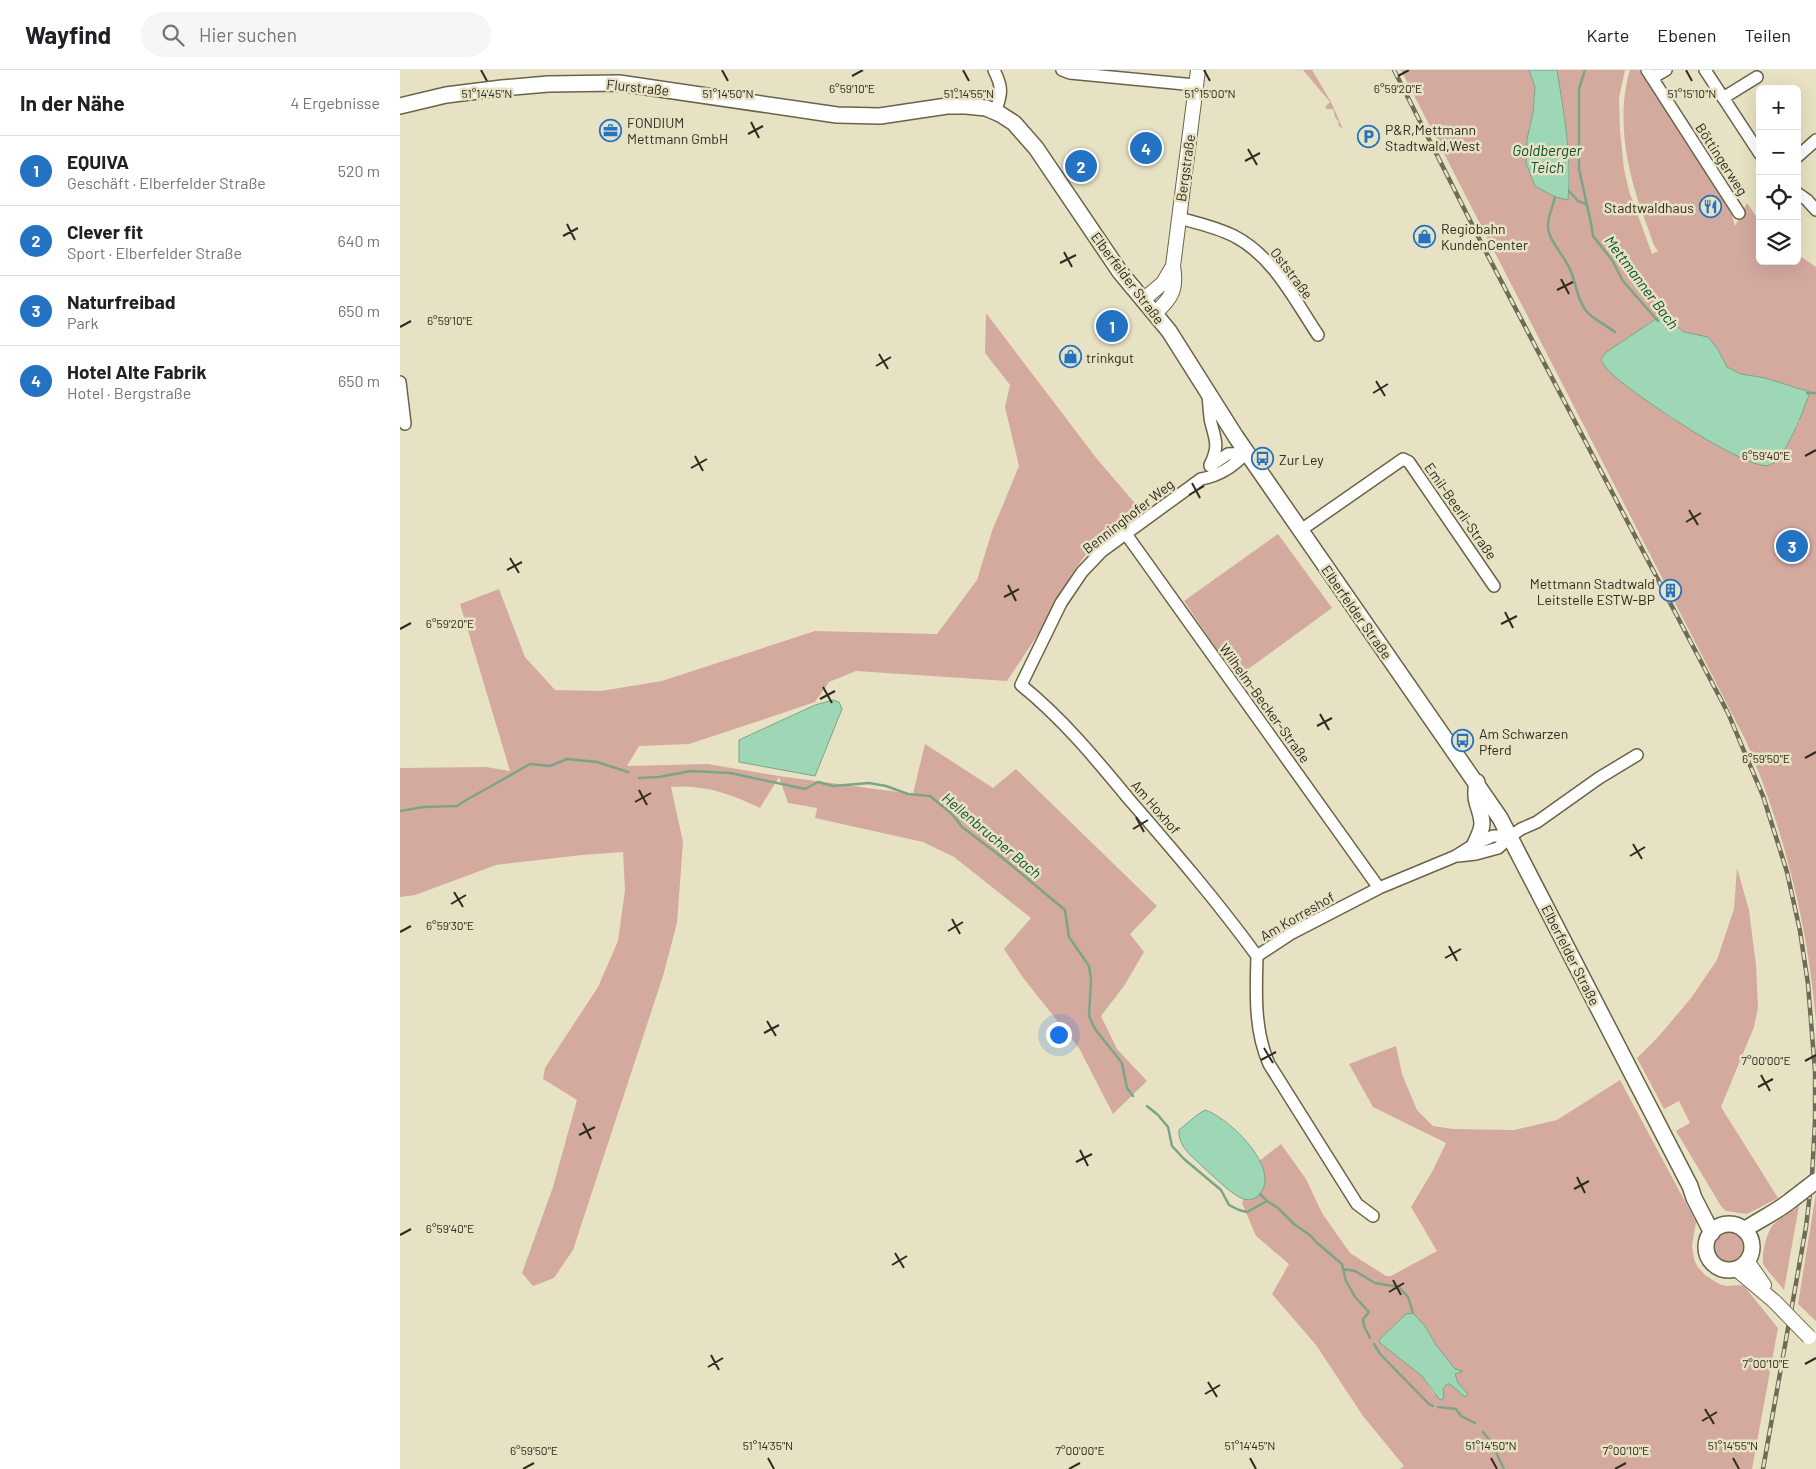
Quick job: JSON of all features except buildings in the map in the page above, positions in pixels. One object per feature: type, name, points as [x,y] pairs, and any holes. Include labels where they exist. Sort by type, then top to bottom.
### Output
[{"type":"main road","name":"Flurstraße","points":[[400,106],[446,96],[502,88],[548,84],[609,83],[642,86],[837,115],[880,116],[958,105],[978,107],[995,112]]},
{"type":"main road","name":"Elberfelder Straße","points":[[995,112],[1014,123],[1032,142],[1120,272],[1155,313],[1175,341],[1246,453],[1477,782],[1510,836],[1690,1186],[1717,1229]]},
{"type":"main road","points":[[1475,844],[1482,824],[1482,816],[1476,801],[1477,782]]},
{"type":"main road","points":[[1747,1234],[1770,1222],[1785,1205],[1816,1181]]},
{"type":"main road","points":[[1734,1225],[1747,1234],[1752,1248],[1742,1265],[1726,1270],[1716,1266],[1709,1258],[1707,1248],[1717,1229],[1734,1225]]},
{"type":"street","points":[[994,70],[1000,81],[1001,95],[995,112]]},
{"type":"street","points":[[1062,70],[1070,73],[1195,85]]},
{"type":"street","name":"Bergstraße","points":[[1155,313],[1167,303],[1174,283],[1173,266],[1198,70]]},
{"type":"street","points":[[1650,74],[1666,70]]},
{"type":"street","points":[[1706,70],[1723,98],[1756,139]]},
{"type":"street","name":"Böttingerweg","points":[[1650,74],[1739,214]]},
{"type":"street","points":[[1723,98],[1757,76]]},
{"type":"street","points":[[1801,153],[1816,140]]},
{"type":"street","points":[[1801,196],[1816,210]]},
{"type":"street","name":"Oststraße","points":[[1179,218],[1218,229],[1235,236],[1250,246],[1276,272],[1318,335]]},
{"type":"street","name":"Bergstraße","points":[[1143,300],[1163,283],[1173,266]]},
{"type":"street","points":[[400,382],[405,424]]},
{"type":"street","name":"Benninghofer Weg","points":[[1208,395],[1212,424],[1216,435],[1214,457],[1210,466]]},
{"type":"street","name":"Benninghofer Weg","points":[[1021,686],[1061,603],[1082,572],[1102,551],[1200,479],[1204,471],[1210,466],[1228,454],[1246,453]]},
{"type":"street","name":"Benninghofer Weg","points":[[1200,479],[1212,477],[1235,465],[1246,453]]},
{"type":"street","name":"Emil-Beerli-Straße","points":[[1301,530],[1402,459],[1409,462],[1494,586]]},
{"type":"street","name":"Wilhelm-Becker-Straße","points":[[1126,534],[1379,888]]},
{"type":"street","name":"Am Hoxhof","points":[[1021,686],[1043,703],[1084,746],[1216,901],[1257,956]]},
{"type":"street","points":[[1510,836],[1537,822],[1599,778],[1637,754]]},
{"type":"street","name":"Am Korreshof","points":[[1373,1216],[1356,1204],[1269,1064],[1259,1034],[1256,993],[1257,956],[1292,933],[1379,888],[1456,856],[1492,836],[1510,836]]},
{"type":"street","name":"Am Korreshof","points":[[1456,856],[1476,854],[1498,848],[1510,836]]},
{"type":"street","points":[[1742,1265],[1773,1301],[1813,1341]]},
{"type":"shaded area","points":[[1303,70],[1312,70],[1331,102],[1343,129],[1338,125],[1339,122],[1335,117],[1333,109],[1326,109],[1325,107],[1330,102]]},
{"type":"shaded area","points":[[1401,70],[1529,70],[1535,87],[1533,113],[1527,139],[1568,200],[1569,153],[1557,70],[1625,70],[1619,98],[1624,169],[1629,191],[1652,254],[1658,251],[1634,186],[1629,167],[1624,128],[1624,108],[1630,70],[1639,70],[1650,87],[1658,93],[1730,208],[1735,226],[1747,203],[1756,216],[1756,265],[1801,265],[1801,257],[1816,267],[1816,1022],[1807,950],[1800,914],[1783,843],[1760,775],[1746,741]],"holes":[[[1664,317],[1684,332],[1695,334],[1717,348],[1727,367],[1741,374],[1765,378],[1782,384],[1800,421],[1788,442],[1719,446],[1671,418],[1624,384],[1607,369],[1605,353],[1656,319]]]},
{"type":"shaded area","points":[[986,313],[1097,459],[1140,509],[1100,535],[1073,572],[1050,616],[1007,681],[856,671],[829,682],[815,702],[689,744],[639,746],[627,766],[708,764],[779,776],[913,794],[925,744],[993,788],[1016,769],[1157,906],[1130,934],[1144,952],[1124,986],[1101,1016],[1117,1049],[1147,1081],[1113,1114],[1079,1048],[1024,979],[1004,949],[1031,918],[954,857],[923,842],[815,818],[817,808],[788,803],[779,777],[760,808],[717,791],[695,787],[671,787],[683,842],[677,923],[663,976],[573,1250],[554,1278],[533,1286],[522,1273],[553,1187],[577,1100],[543,1079],[545,1068],[598,987],[618,941],[625,890],[623,852],[496,865],[415,895],[400,897],[400,768],[486,767],[510,771],[460,604],[499,589],[525,657],[555,690],[601,691],[662,681],[815,631],[937,634],[977,580],[992,531],[1019,466],[1005,407],[1010,385],[985,353]]},
{"type":"shaded area","points":[[1278,534],[1332,608],[1236,678],[1184,601]]},
{"type":"shaded area","points":[[1737,868],[1749,910],[1756,965],[1758,1008],[1754,1027],[1721,1107],[1778,1198],[1747,1214],[1726,1211],[1721,1206],[1676,1131],[1690,1123],[1679,1101],[1664,1109],[1637,1058],[1659,1036],[1691,998],[1717,960],[1734,909]]},
{"type":"shaded area","points":[[1396,1046],[1402,1074],[1417,1110],[1433,1126],[1453,1129],[1514,1130],[1557,1120],[1620,1080],[1696,1222],[1692,1246],[1697,1266],[1705,1275],[1719,1284],[1744,1286],[1778,1328],[1752,1469],[1400,1469],[1404,1466],[1363,1416],[1316,1345],[1272,1294],[1289,1264],[1256,1236],[1242,1203],[1259,1161],[1281,1144],[1306,1179],[1322,1213],[1350,1253],[1386,1276],[1391,1276],[1437,1251],[1411,1207],[1432,1172],[1446,1143],[1373,1107],[1349,1064]],"holes":[[[1406,1314],[1425,1326],[1436,1345],[1458,1373],[1455,1374],[1458,1383],[1468,1394],[1465,1397],[1450,1384],[1447,1384],[1443,1389],[1434,1394],[1422,1376],[1380,1343],[1379,1340]]]},
{"type":"shaded area","points":[[1816,1193],[1816,1321],[1798,1304]]},
{"type":"shaded area","points":[[1799,1206],[1784,1290],[1764,1266],[1765,1245],[1768,1233],[1773,1225]]},
{"type":"shaded area","points":[[1730,1230],[1742,1236],[1748,1248],[1742,1260],[1730,1266],[1718,1260],[1712,1248],[1718,1236]]},
{"type":"water","name":"Goldberger Teich","points":[[1529,70],[1557,70],[1568,151],[1568,200],[1555,197],[1535,186],[1526,163],[1527,139],[1533,113],[1535,87]]},
{"type":"water","points":[[1664,316],[1684,332],[1708,337],[1717,348],[1727,367],[1741,374],[1765,378],[1810,392],[1794,432],[1776,461],[1770,465],[1758,464],[1714,444],[1660,410],[1606,368],[1601,360],[1605,353],[1656,319]]},
{"type":"water","points":[[833,700],[839,702],[842,709],[815,776],[739,762],[739,740],[815,705]]},
{"type":"water","points":[[1205,1110],[1227,1123],[1239,1133],[1259,1159],[1264,1172],[1265,1184],[1259,1195],[1255,1198],[1244,1199],[1231,1192],[1194,1159],[1183,1146],[1179,1130]]},
{"type":"water","points":[[1413,1313],[1425,1326],[1436,1345],[1455,1369],[1463,1371],[1455,1374],[1458,1383],[1468,1394],[1465,1397],[1450,1384],[1447,1384],[1443,1389],[1444,1398],[1440,1400],[1422,1376],[1380,1343],[1379,1340],[1406,1314]]},
{"type":"waterway","name":"Mettmanner Bach","points":[[1585,70],[1579,89],[1579,169],[1593,236],[1612,260],[1623,281],[1658,321]]},
{"type":"waterway","points":[[1569,191],[1578,201],[1586,204]]},
{"type":"waterway","points":[[1555,197],[1548,223],[1551,238],[1569,266],[1579,298],[1587,312],[1615,332]]},
{"type":"waterway","name":"Mettmanner Bach","points":[[1807,393],[1816,393]]},
{"type":"waterway","name":"Hellenbrucher Bach","points":[[400,811],[424,807],[457,806],[530,764],[550,766],[567,759],[597,762],[628,772]]},
{"type":"waterway","name":"Hellenbrucher Bach","points":[[639,778],[659,777],[691,771],[730,773],[805,789],[818,782],[833,786],[869,783],[886,786],[908,794],[930,796],[953,815],[962,827],[1065,910],[1069,937],[1089,966],[1091,979],[1089,1016],[1095,1029],[1122,1063],[1127,1088],[1133,1096]]},
{"type":"waterway","name":"Hellenbrucher Bach","points":[[1147,1106],[1168,1127],[1172,1146],[1184,1159],[1221,1190],[1229,1205],[1247,1212],[1267,1201],[1278,1208],[1294,1224],[1311,1236],[1342,1264],[1346,1281],[1355,1297],[1369,1312],[1363,1319],[1370,1338]]},
{"type":"waterway","points":[[1260,1194],[1267,1201]]},
{"type":"waterway","points":[[1343,1269],[1355,1271],[1375,1283],[1399,1287],[1408,1297],[1413,1313]]},
{"type":"waterway","name":"Hellenbrucher Bach","points":[[1374,1344],[1380,1354],[1433,1406]]},
{"type":"waterway","name":"Hellenbrucher Bach","points":[[1438,1407],[1456,1409],[1461,1416],[1475,1423]]},
{"type":"waterway","name":"Hellenbrucher Bach","points":[[1483,1432],[1491,1442],[1504,1469]]},
{"type":"railway","points":[[1394,70],[1488,256],[1728,713],[1763,796],[1787,872],[1800,931],[1808,984],[1815,1071],[1815,1121],[1812,1176],[1806,1227],[1763,1469]]},
{"type":"place","name":"FONDIUM Mettmann GmbH","points":[[611,130]]},
{"type":"place","name":"P&R,Mettmann Stadtwald,West","points":[[1369,137]]},
{"type":"place","name":"Hotel Alte Fabrik","points":[[1146,148]]},
{"type":"place","name":"Clever fit","points":[[1081,166]]},
{"type":"place","name":"Stadtwaldhaus","points":[[1710,207]]},
{"type":"place","name":"Regiobahn KundenCenter","points":[[1425,236]]},
{"type":"place","name":"EQUIVA","points":[[1112,326]]},
{"type":"place","name":"trinkgut","points":[[1070,357]]},
{"type":"place","name":"Zur Ley","points":[[1263,459]]},
{"type":"place","name":"Naturfreibad","points":[[1792,546]]},
{"type":"place","name":"Mettmann Stadtwald Leitstelle ESTW-BP","points":[[1671,591]]},
{"type":"place","name":"Am Schwarzen Pferd","points":[[1463,741]]}]
